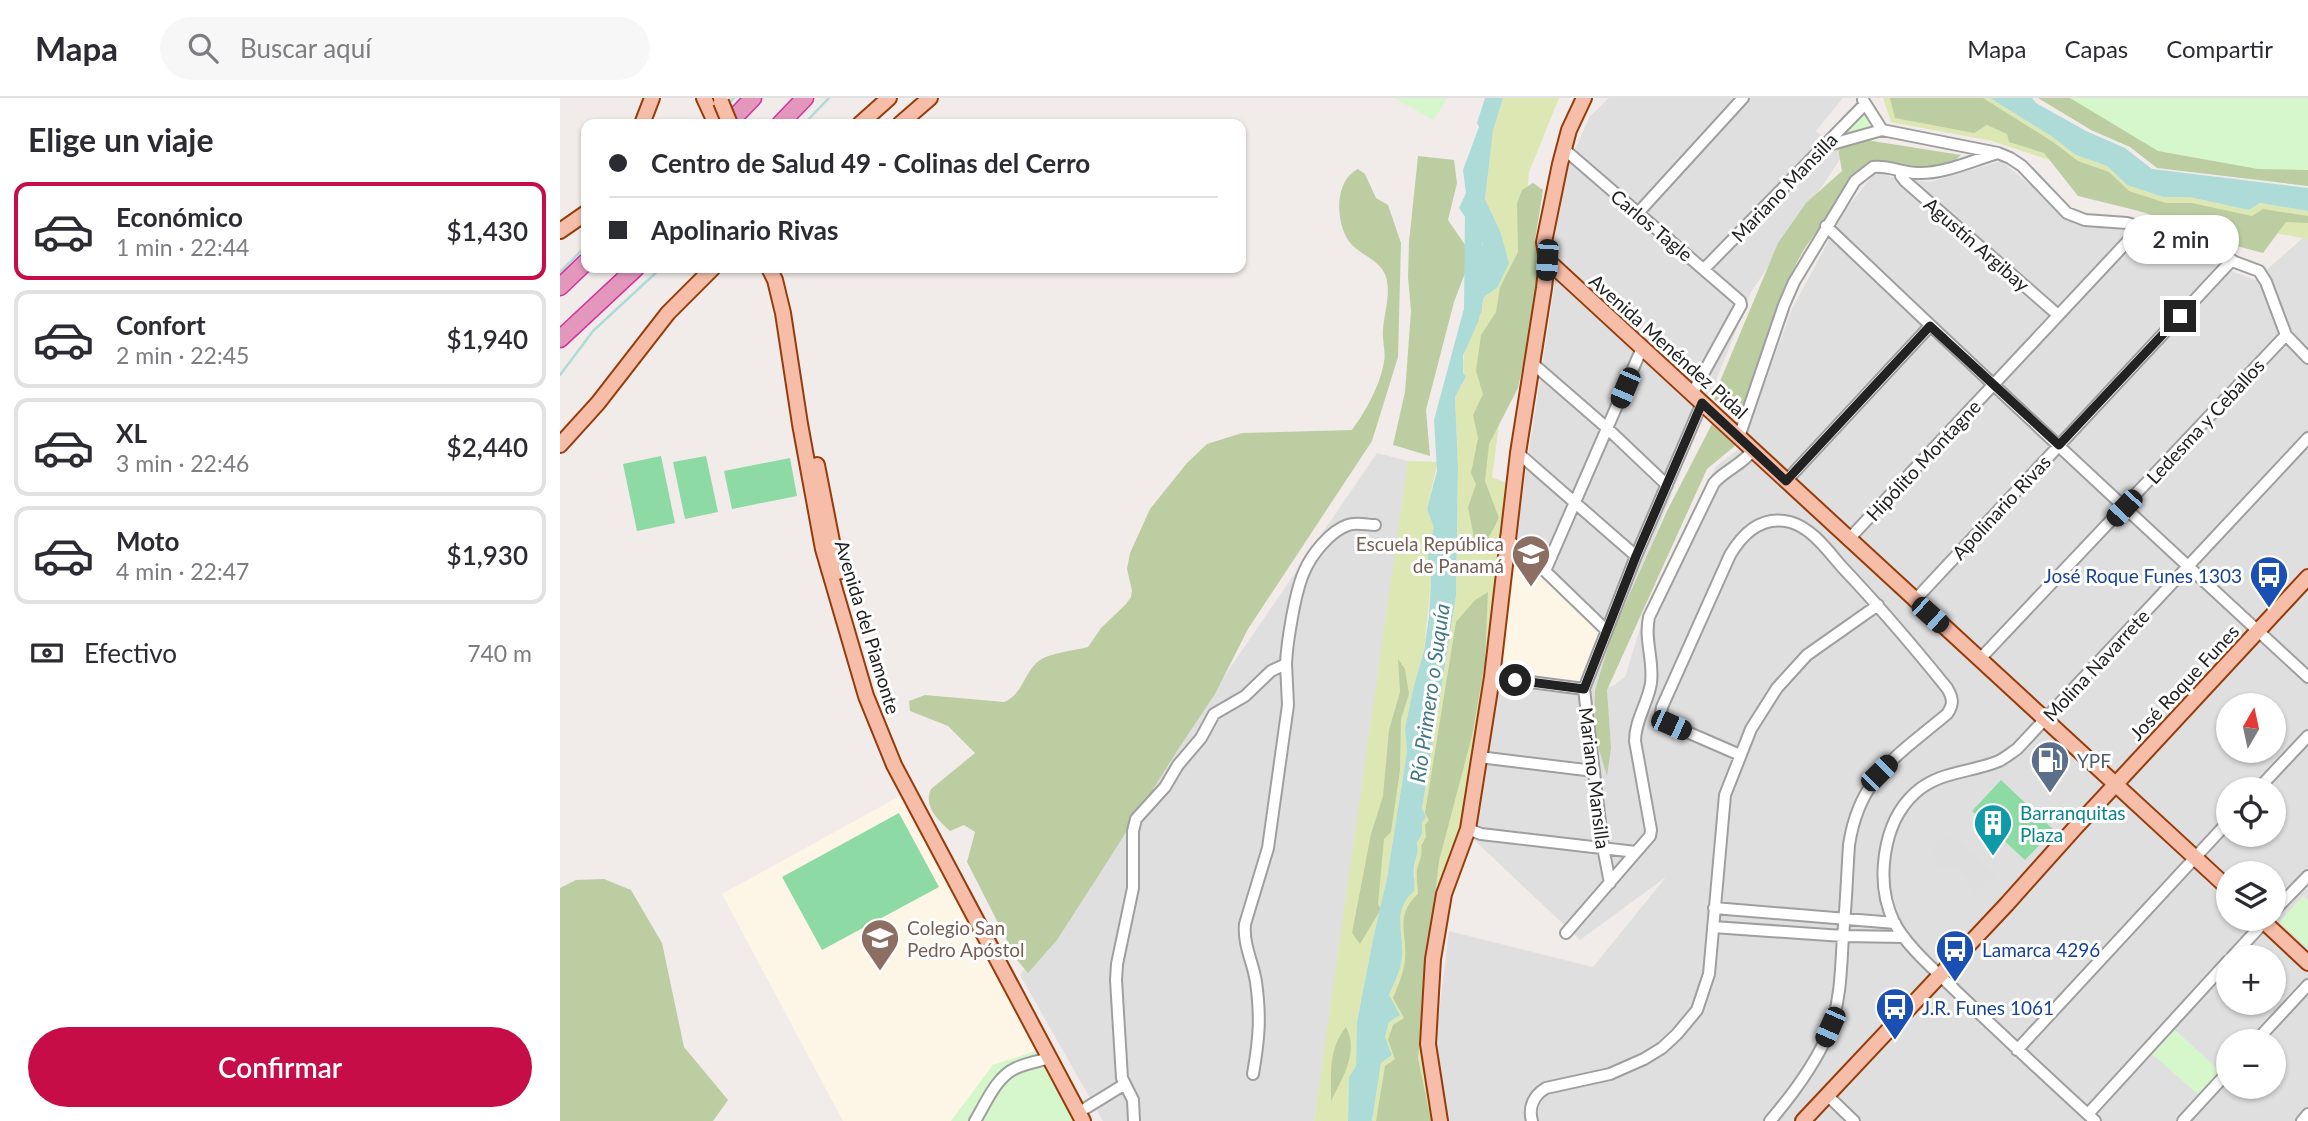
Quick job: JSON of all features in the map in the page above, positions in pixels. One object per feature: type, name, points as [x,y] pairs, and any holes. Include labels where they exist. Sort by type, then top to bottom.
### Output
[{"type":"highway","points":[[734,119],[753,98]]},
{"type":"highway","points":[[785,119],[805,98]]},
{"type":"highway","points":[[560,287],[581,267]]},
{"type":"highway","points":[[560,339],[631,273]]},
{"type":"main road","points":[[644,119],[652,98]]},
{"type":"main road","points":[[645,119],[660,98]]},
{"type":"main road","points":[[866,119],[889,98]]},
{"type":"main road","points":[[906,119],[930,98]]},
{"type":"main road","points":[[1440,1121],[1427,1044],[1429,998],[1444,894],[1468,829],[1492,677],[1506,538],[1544,288],[1547,260],[1544,242],[1569,130],[1584,98]]},
{"type":"main road","points":[[713,101],[726,119]]},
{"type":"main road","points":[[713,101],[715,119]]},
{"type":"main road","points":[[560,231],[581,216]]},
{"type":"main road","name":"Avenida Menéndez Pidal","points":[[1547,260],[2216,877]]},
{"type":"main road","points":[[560,445],[598,403],[668,313],[709,273]]},
{"type":"main road","points":[[701,282],[715,273]]},
{"type":"main road","name":"Avenida del Piamonte","points":[[772,273],[783,313],[823,549],[866,696],[894,765],[1049,1058],[1086,1113]]},
{"type":"main road","name":"Avenida del Piamonte","points":[[783,273],[836,565],[876,702],[904,765],[957,861],[1086,1113]]},
{"type":"main road","name":"José Roque Funes","points":[[1803,1121],[2308,577]]},
{"type":"main road","points":[[2278,931],[2308,963]]},
{"type":"street","points":[[1637,214],[1743,98]]},
{"type":"street","points":[[1864,101],[1882,130]]},
{"type":"street","name":"Mariano Mansilla","points":[[1704,269],[1864,101]]},
{"type":"street","points":[[1823,147],[1882,130],[1998,153],[2022,166],[2076,218],[2141,227],[2259,271],[2286,335],[2308,358]]},
{"type":"street","name":"Carlos Tagle","points":[[1564,149],[1740,301]]},
{"type":"street","points":[[1739,437],[1794,282],[1855,181],[1873,167],[1881,166],[1916,174],[1998,153]]},
{"type":"street","name":"Agustín Argibay","points":[[1901,171],[1905,181],[2058,316]]},
{"type":"street","points":[[1826,226],[2124,508],[2308,677]]},
{"type":"street","name":"Hipólito Montagne","points":[[1848,540],[2141,227]]},
{"type":"street","name":"Apolinario Rivas","points":[[1914,601],[2232,260]]},
{"type":"street","name":"Mariano Mansilla","points":[[1610,883],[1603,847],[1584,689],[1667,485],[1697,398],[1741,305],[1740,301]]},
{"type":"street","points":[[1786,481],[1930,326]]},
{"type":"street","name":"Ledesma y Ceballos","points":[[1979,660],[2286,335]]},
{"type":"street","points":[[1545,571],[1642,348]]},
{"type":"street","points":[[1531,362],[1667,485]]},
{"type":"street","name":"Molina Navarrete","points":[[2091,1117],[2017,1050],[1904,937],[1895,923],[1886,892],[1884,862],[1890,834],[1908,800],[1916,792],[1941,776],[2000,761],[2017,749],[2308,438]]},
{"type":"street","points":[[1566,933],[1650,836],[1635,741],[1636,727],[1651,684],[1651,660],[1646,635],[1649,617],[1714,483],[1719,477],[1739,466],[1753,450]]},
{"type":"street","points":[[1518,453],[1636,556]]},
{"type":"street","points":[[1740,755],[1671,725],[1661,714],[1662,707],[1730,555],[1747,532],[1768,522],[1790,522],[1811,533],[1878,605],[1947,688],[1952,695],[1952,704],[1947,714],[1879,773],[1862,799],[1849,845],[1840,990],[1830,1027],[1816,1059],[1770,1121]]},
{"type":"street","points":[[1253,1074],[1260,1020],[1256,980],[1244,934],[1268,848],[1288,705],[1286,663],[1298,592],[1308,562],[1328,538],[1350,524],[1375,525]]},
{"type":"street","points":[[1506,538],[1545,571],[1606,630]]},
{"type":"street","points":[[1532,1121],[1530,1114],[1538,1093],[1546,1088],[1610,1074],[1625,1068],[1662,1048],[1697,1010],[1709,974],[1725,795],[1740,755],[1762,708],[1792,670],[1820,645],[1878,605]]},
{"type":"street","points":[[1134,1121],[1133,1100],[1123,1081],[1117,972],[1133,888],[1133,831],[1136,819],[1165,787],[1178,765],[1201,738],[1214,714],[1245,696],[1271,671],[1286,663]]},
{"type":"street","points":[[1492,677],[1584,689]]},
{"type":"street","points":[[2269,777],[2308,736]]},
{"type":"street","points":[[1479,757],[1594,771]]},
{"type":"street","points":[[1468,829],[1481,834],[1636,852]]},
{"type":"street","points":[[2017,1050],[2216,835]]},
{"type":"street","points":[[2286,898],[2308,876]]},
{"type":"street","points":[[1714,908],[1895,923]]},
{"type":"street","points":[[1713,926],[1843,936],[1904,937]]},
{"type":"street","points":[[2242,945],[2254,931]]},
{"type":"street","points":[[2091,1117],[2216,975]]},
{"type":"street","points":[[2267,1029],[2308,985]]},
{"type":"street","points":[[975,1121],[992,1092],[1009,1072],[1049,1058]]},
{"type":"street","points":[[1086,1113],[1123,1081]]},
{"type":"street","points":[[2183,1121],[2216,1085]]},
{"type":"street","points":[[1827,1095],[1854,1121]]},
{"type":"street","points":[[2302,1121],[2308,1114]]},
{"type":"shaded area","points":[[1609,98],[1843,98],[1816,131],[1843,155],[1751,292],[1595,689],[1613,686],[1625,677],[1647,606],[1716,466],[1740,448],[1792,309],[1844,212],[1875,172],[1930,182],[2001,161],[2071,219],[2127,231],[2255,280],[2304,237],[2308,237],[2308,1121],[1446,1121],[1435,1045],[1449,931],[1593,967],[1666,877],[1580,940],[1470,836],[1555,282],[1553,232],[1569,162],[1590,116]]},
{"type":"shaded area","points":[[1377,453],[1408,461],[1392,613],[1314,1121],[1103,1121],[1020,975]]},
{"type":"shaded area","name":"Escuela República de Panamá","points":[[1512,548],[1596,628],[1604,631],[1582,683],[1497,671]]},
{"type":"shaded area","name":"Colegio San Pedro Apóstol","points":[[900,796],[1039,1050],[993,1065],[951,1121],[843,1121],[722,894]]},
{"type":"shaded area","points":[[1946,836],[1957,839],[1993,872],[1995,878],[1977,900],[1968,887],[1967,877],[1955,867],[1942,868],[1936,862],[1934,846]]},
{"type":"green space","points":[[1394,98],[1447,98],[1434,120]]},
{"type":"green space","points":[[1503,98],[1559,98],[1529,172],[1519,279],[1492,477],[1513,486],[1468,829],[1447,883],[1427,1031],[1440,1121],[1372,1121],[1381,1063],[1392,1055],[1385,1037],[1389,1022],[1389,995],[1402,942],[1399,919],[1403,900],[1415,877],[1417,843],[1422,834],[1422,809],[1456,596],[1458,472],[1437,465],[1427,509],[1434,528],[1427,550],[1431,580],[1424,651],[1405,729],[1407,751],[1387,878],[1357,1022],[1356,1066],[1349,1077],[1348,1121],[1314,1121],[1408,461],[1458,465],[1455,397],[1466,378],[1464,357],[1484,297],[1497,288],[1500,231],[1485,199],[1493,131]]},
{"type":"green space","points":[[1883,98],[1990,98],[2076,155],[2107,166],[2127,185],[2163,197],[2189,197],[2249,210],[2260,203],[2308,211],[2308,239],[2169,214],[2067,166],[1992,141],[1891,122]]},
{"type":"green space","points":[[1890,98],[1983,98],[2078,161],[2109,172],[2129,191],[2166,203],[2192,203],[2252,216],[2263,209],[2308,216],[2308,223],[2286,222],[2263,253],[2180,231],[2172,221],[2078,196],[2044,153],[2009,142],[2007,134],[1987,125],[1974,133],[1895,118]]},
{"type":"green space","points":[[2038,98],[2308,98],[2308,186],[2157,168],[2130,147],[2091,130]]},
{"type":"green space","points":[[2070,98],[2308,98],[2308,170],[2258,169],[2158,151]]},
{"type":"green space","points":[[1864,110],[1872,131],[1832,141]]},
{"type":"green space","points":[[1860,139],[1961,155],[1938,167],[1879,162],[1863,169],[1854,178],[1796,264],[1772,324],[1741,426],[1713,398],[1778,243],[1806,203],[1842,171],[1837,142]]},
{"type":"green space","points":[[1418,156],[1454,160],[1457,183],[1448,220],[1472,255],[1454,302],[1426,410],[1430,456],[1393,445],[1405,392],[1411,311],[1409,242]]},
{"type":"green space","points":[[1358,169],[1365,174],[1376,198],[1388,205],[1401,243],[1398,357],[1372,441],[1248,629],[1215,694],[1057,940],[1028,973],[1017,960],[967,862],[975,832],[964,825],[950,831],[930,807],[931,789],[975,753],[948,726],[910,711],[909,701],[925,695],[1004,702],[1020,689],[1030,670],[1040,660],[1057,653],[1088,647],[1101,628],[1131,597],[1127,569],[1130,553],[1150,509],[1187,463],[1207,444],[1242,433],[1352,430],[1372,398],[1382,371],[1388,290],[1384,271],[1352,245],[1342,227],[1339,205],[1344,183]]},
{"type":"green space","points":[[1533,183],[1543,190],[1535,240],[1541,265],[1539,290],[1518,388],[1489,444],[1485,481],[1499,518],[1488,539],[1475,543],[1468,507],[1476,484],[1471,473],[1478,438],[1473,415],[1483,394],[1476,371],[1481,335],[1496,312],[1500,287],[1518,252],[1517,203],[1522,190]]},
{"type":"green space","points":[[1712,424],[1736,445],[1707,469],[1607,690],[1611,748],[1607,776],[1594,733],[1595,690],[1613,631],[1667,511]]},
{"type":"green space","points":[[661,456],[675,523],[637,531],[623,464]]},
{"type":"green space","points":[[706,456],[718,512],[685,519],[673,462]]},
{"type":"green space","points":[[790,458],[797,496],[732,509],[724,471]]},
{"type":"green space","points":[[1488,592],[1485,662],[1472,736],[1439,861],[1428,957],[1418,1058],[1431,1121],[1376,1121],[1385,1066],[1395,1059],[1388,1040],[1393,1025],[1404,1018],[1393,998],[1404,966],[1404,919],[1410,903],[1418,894],[1417,870],[1421,846],[1426,837],[1425,825],[1429,820],[1425,813],[1456,622],[1475,600]]},
{"type":"green space","points":[[1398,659],[1405,669],[1409,694],[1401,719],[1400,770],[1391,832],[1384,839],[1378,904],[1381,909],[1360,944],[1352,933],[1371,834],[1383,796],[1389,730],[1400,692]]},
{"type":"green space","points":[[2001,780],[2054,830],[2025,860],[1972,811]]},
{"type":"green space","points":[[899,813],[939,887],[822,950],[782,877]]},
{"type":"green space","points":[[604,879],[631,890],[662,943],[684,1047],[728,1100],[713,1121],[560,1121],[560,888],[576,880]]},
{"type":"green space","points":[[2303,896],[2308,900],[2308,948],[2286,928],[2286,914]]},
{"type":"green space","points":[[1346,1027],[1350,1036],[1350,1055],[1331,1101],[1333,1053]]},
{"type":"green space","points":[[2174,1029],[2216,1067],[2216,1078],[2200,1096],[2152,1054]]},
{"type":"green space","points":[[1039,1050],[1078,1121],[951,1121],[993,1065]]},
{"type":"water","points":[[1485,98],[1503,98],[1493,131],[1485,199],[1500,231],[1509,263],[1497,288],[1484,297],[1478,322],[1463,356],[1463,372],[1466,377],[1455,397],[1458,467],[1456,596],[1422,809],[1426,817],[1422,822],[1422,834],[1417,843],[1414,891],[1407,899],[1400,916],[1401,963],[1389,995],[1400,1015],[1389,1022],[1385,1037],[1392,1055],[1381,1063],[1372,1121],[1348,1121],[1349,1077],[1356,1066],[1357,1022],[1387,878],[1407,751],[1405,729],[1424,651],[1429,616],[1431,580],[1427,550],[1434,528],[1427,509],[1437,471],[1434,420],[1463,312],[1473,287],[1483,243],[1459,208],[1466,193],[1463,170],[1479,127],[1477,123]]},
{"type":"water","points":[[1990,98],[2032,98],[2036,103],[2086,131],[2125,148],[2152,169],[2308,188],[2308,211],[2260,203],[2249,210],[2189,197],[2163,197],[2127,185],[2107,166],[2076,155]]},
{"type":"waterway","points":[[728,104],[734,98]]},
{"type":"waterway","points":[[809,119],[829,98]]},
{"type":"waterway","name":"Río Primero o Suquía","points":[[1473,309],[1474,207]]},
{"type":"waterway","points":[[560,272],[581,251]]},
{"type":"waterway","points":[[560,375],[593,331],[656,273]]},
{"type":"place","name":"Escuela República de Panamá","points":[[1531,588]]},
{"type":"place","name":"José Roque Funes 1303","points":[[2269,609]]},
{"type":"place","name":"YPF","points":[[2050,794]]},
{"type":"place","name":"Barranquitas Plaza","points":[[1993,857]]},
{"type":"place","name":"Colegio San Pedro Apóstol","points":[[880,972]]},
{"type":"place","name":"Lamarca 4296","points":[[1955,983]]},
{"type":"place","name":"J.R. Funes 1061","points":[[1895,1041]]},
{"type":"route","points":[[1515,680],[1584,689],[1636,556],[1702,403],[1786,481],[1930,326],[2059,445],[2180,316]]}]
